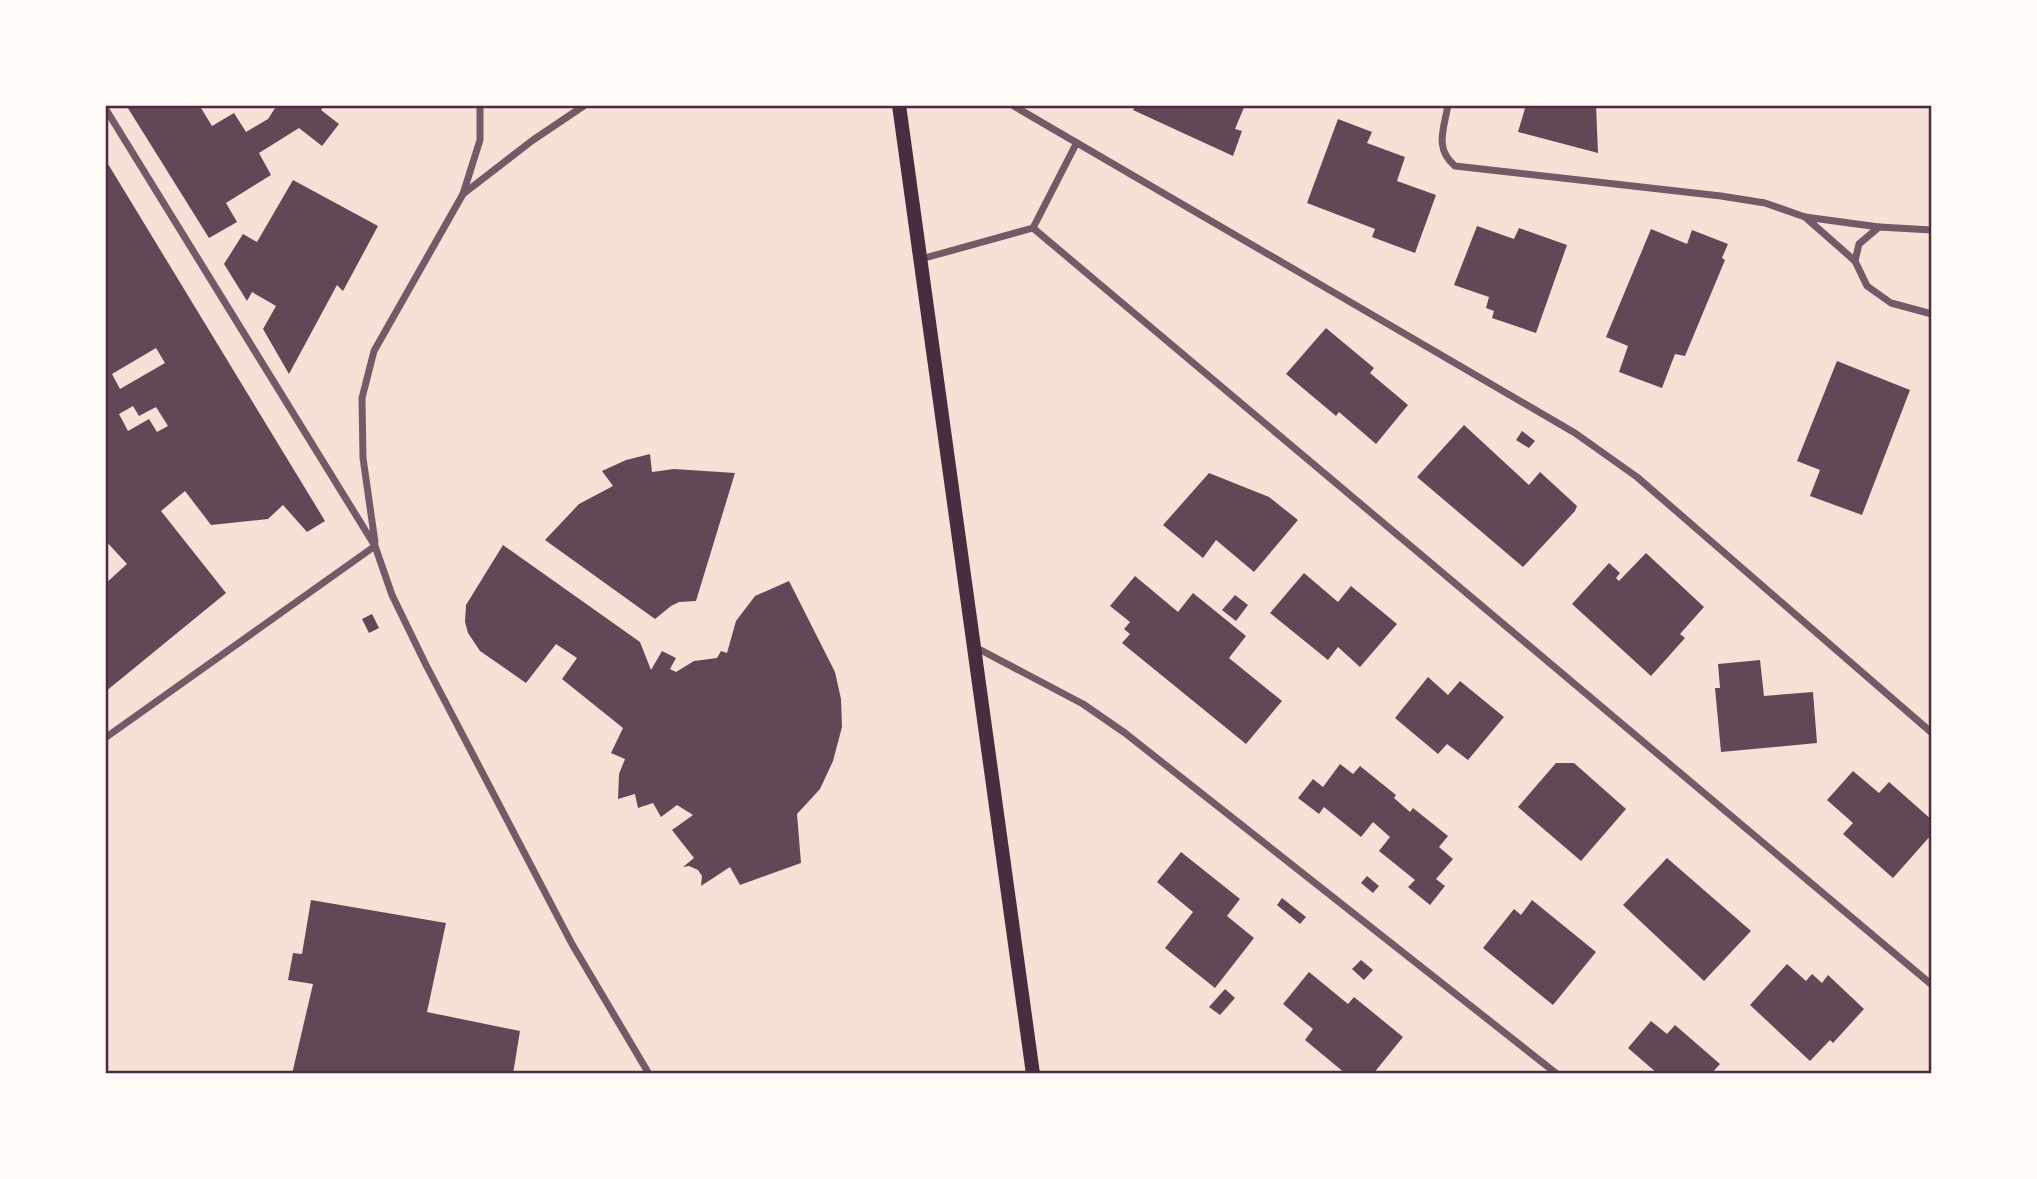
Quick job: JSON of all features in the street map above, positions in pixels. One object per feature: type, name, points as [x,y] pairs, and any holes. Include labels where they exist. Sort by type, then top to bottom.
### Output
[{"type":"main road","points":[[899,105],[1033,1074]]},
{"type":"street","points":[[480,105],[480,140],[463,194],[374,351],[362,397],[363,458],[375,546],[392,595],[426,665],[572,944],[649,1074]]},
{"type":"street","points":[[463,194],[533,140],[586,105]]},
{"type":"street","points":[[1012,105],[1575,433],[1637,477],[1932,733]]},
{"type":"street","points":[[1448,105],[1441,147],[1444,156],[1455,166],[1721,196],[1765,203],[1805,217],[1879,228],[1932,230]]},
{"type":"street","points":[[105,108],[375,546]]},
{"type":"street","points":[[920,259],[1034,228],[1076,144]]},
{"type":"street","points":[[1805,217],[1856,261],[1867,286],[1891,303],[1932,314]]},
{"type":"street","points":[[1034,228],[1932,985]]},
{"type":"street","points":[[1856,261],[1860,244],[1879,228]]},
{"type":"street","points":[[105,738],[375,546]]},
{"type":"street","points":[[975,647],[1083,704],[1125,733],[1557,1074]]},
{"type":"building","points":[[126,105],[204,105],[201,108],[212,126],[234,113],[246,132],[268,119],[277,105],[324,105],[321,110],[339,124],[322,146],[299,128],[259,153],[271,175],[226,203],[237,222],[209,238]]},
{"type":"building","points":[[1136,105],[1245,105],[1235,129],[1242,131],[1233,156],[1133,110]]},
{"type":"building","points":[[1526,105],[1596,105],[1598,153],[1518,132]]},
{"type":"building","points":[[1338,119],[1372,132],[1367,143],[1405,157],[1397,181],[1436,195],[1415,253],[1372,237],[1375,229],[1307,203]]},
{"type":"building","points":[[105,159],[325,521],[307,532],[283,505],[268,519],[211,525],[185,491],[161,511],[226,593],[105,692],[105,584],[127,564],[105,540]],"holes":[[[156,348],[165,363],[120,389],[112,374]],[[133,406],[139,416],[156,407],[168,426],[157,432],[149,419],[128,431],[119,414]]]},
{"type":"building","points":[[293,180],[378,226],[343,291],[337,285],[289,374],[263,329],[276,306],[252,292],[247,301],[224,264],[243,234],[257,242]]},
{"type":"building","points":[[1477,226],[1514,239],[1519,228],[1567,245],[1536,333],[1492,318],[1494,311],[1486,308],[1489,297],[1454,285]]},
{"type":"building","points":[[1651,229],[1687,244],[1692,230],[1728,244],[1722,258],[1725,260],[1685,356],[1675,354],[1662,388],[1619,372],[1628,346],[1606,337]]},
{"type":"building","points":[[1326,328],[1374,368],[1370,373],[1408,405],[1376,444],[1339,412],[1336,416],[1286,374]]},
{"type":"building","points":[[1837,361],[1910,390],[1862,515],[1810,496],[1820,470],[1797,461]]},
{"type":"building","points":[[1464,425],[1529,485],[1540,472],[1577,506],[1523,567],[1417,477]]},
{"type":"building","points":[[1522,431],[1535,441],[1529,448],[1516,440]]},
{"type":"building","points":[[650,454],[652,472],[674,469],[735,473],[696,601],[679,602],[655,619],[545,540],[579,504],[613,486],[602,471],[626,460]]},
{"type":"building","points":[[1209,473],[1269,497],[1298,520],[1254,572],[1216,540],[1203,558],[1163,525]]},
{"type":"building","points":[[503,545],[640,642],[651,670],[662,651],[676,658],[670,669],[676,672],[694,661],[717,658],[721,651],[727,653],[736,621],[755,596],[789,581],[835,672],[841,699],[842,727],[833,761],[820,789],[797,814],[801,863],[740,885],[730,867],[701,886],[702,876],[698,870],[689,866],[683,867],[694,858],[672,830],[693,815],[677,805],[661,817],[653,803],[638,808],[635,794],[618,799],[619,774],[625,759],[611,753],[623,728],[562,679],[577,658],[556,644],[526,683],[480,651],[468,633],[465,622],[466,605]]},
{"type":"building","points":[[1646,553],[1704,607],[1680,634],[1685,638],[1651,676],[1572,604],[1609,563],[1620,573],[1616,578],[1619,581]]},
{"type":"building","points":[[1304,573],[1338,602],[1351,586],[1397,624],[1360,667],[1338,647],[1328,660],[1270,613]]},
{"type":"building","points":[[1135,576],[1178,612],[1193,593],[1246,636],[1229,658],[1282,701],[1246,744],[1122,643],[1130,634],[1124,629],[1130,622],[1110,606]]},
{"type":"building","points":[[1235,595],[1248,605],[1236,621],[1222,610]]},
{"type":"building","points":[[372,614],[379,628],[369,633],[362,619]]},
{"type":"building","points":[[1760,660],[1764,696],[1813,692],[1817,743],[1721,752],[1715,688],[1720,688],[1718,664]]},
{"type":"building","points":[[1428,677],[1448,695],[1460,681],[1504,717],[1468,760],[1447,744],[1438,754],[1395,718]]},
{"type":"building","points":[[1556,763],[1574,763],[1626,809],[1581,861],[1518,807]]},
{"type":"building","points":[[1340,764],[1353,774],[1360,766],[1396,795],[1394,798],[1410,812],[1413,808],[1448,836],[1439,847],[1453,859],[1436,879],[1445,886],[1430,905],[1408,887],[1415,880],[1379,851],[1390,837],[1373,822],[1361,837],[1324,807],[1319,814],[1298,798],[1313,779],[1323,787]]},
{"type":"building","points":[[1853,771],[1879,793],[1889,782],[1932,820],[1932,834],[1893,878],[1843,834],[1853,823],[1827,800]]},
{"type":"building","points":[[1181,852],[1240,899],[1227,916],[1254,938],[1215,988],[1165,948],[1193,912],[1157,882]]},
{"type":"building","points":[[1667,858],[1751,931],[1704,981],[1623,905]]},
{"type":"building","points":[[1367,876],[1379,886],[1373,893],[1361,883]]},
{"type":"building","points":[[1282,898],[1306,917],[1300,924],[1277,905]]},
{"type":"building","points":[[311,900],[446,923],[427,1012],[520,1031],[513,1074],[292,1074],[313,984],[288,980],[293,953],[302,954]]},
{"type":"building","points":[[1532,900],[1596,952],[1553,1005],[1483,948],[1514,909],[1521,915]]},
{"type":"building","points":[[1361,960],[1373,970],[1364,980],[1352,969]]},
{"type":"building","points":[[1787,964],[1806,981],[1812,974],[1822,983],[1828,975],[1864,1009],[1833,1043],[1830,1040],[1810,1061],[1750,1005]]},
{"type":"building","points":[[1309,972],[1348,1004],[1354,997],[1403,1037],[1373,1074],[1346,1074],[1305,1040],[1313,1029],[1283,1004]]},
{"type":"building","points":[[1225,989],[1235,998],[1220,1015],[1209,1007]]},
{"type":"building","points":[[1651,1021],[1667,1034],[1675,1025],[1720,1064],[1711,1074],[1658,1074],[1628,1048]]}]
